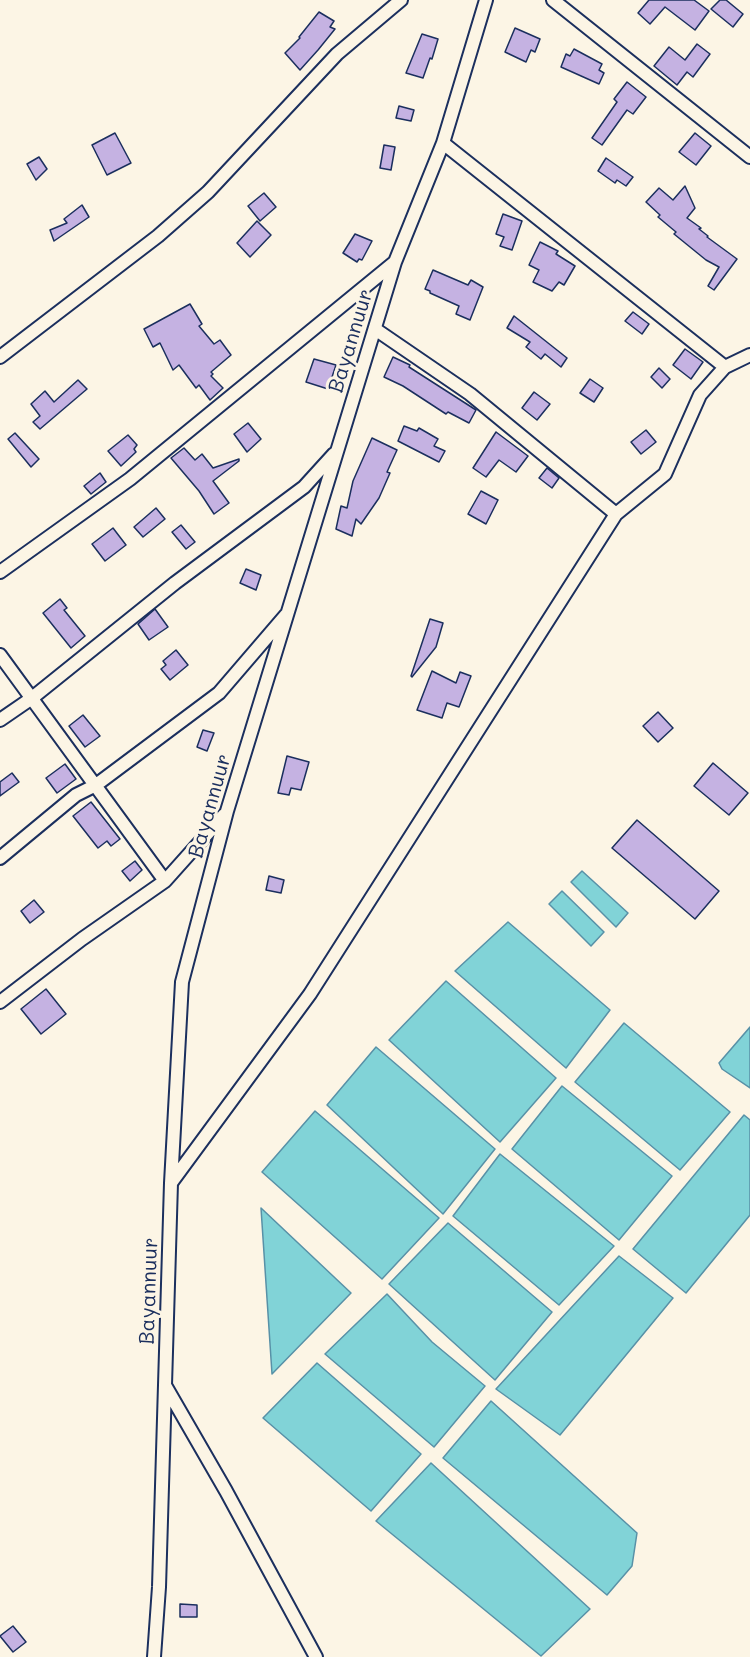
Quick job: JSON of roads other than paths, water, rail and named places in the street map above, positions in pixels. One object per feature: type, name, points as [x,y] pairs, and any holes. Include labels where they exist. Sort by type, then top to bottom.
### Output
[{"type":"street","points":[[0,357],[158,236],[201,198],[337,54],[401,0]]},
{"type":"street","name":"Bayannuur","points":[[154,1657],[159,1587],[171,1184],[182,982],[227,812],[395,262],[443,143],[486,0]]},
{"type":"street","points":[[553,0],[750,158]]},
{"type":"street","points":[[443,143],[725,367]]},
{"type":"street","points":[[0,572],[130,479],[395,262]]},
{"type":"street","points":[[375,328],[470,394],[616,514]]},
{"type":"street","points":[[171,1184],[310,994],[616,514],[665,474],[699,395],[725,367],[750,355]]},
{"type":"street","points":[[0,720],[32,698],[175,583],[304,487],[338,451]]},
{"type":"street","points":[[0,858],[76,795],[96,785],[219,693],[289,611]]},
{"type":"street","points":[[0,655],[165,881]]},
{"type":"street","points":[[1,1002],[82,939],[165,881],[227,812]]},
{"type":"street","points":[[165,1386],[226,1491],[316,1657]]},
{"type":"water","points":[[582,871],[628,913],[616,927],[571,882]]},
{"type":"water","points":[[562,891],[604,932],[591,946],[549,904]]},
{"type":"water","points":[[508,922],[610,1010],[566,1068],[455,971]]},
{"type":"water","points":[[446,981],[556,1078],[500,1142],[389,1040]]},
{"type":"water","points":[[624,1023],[730,1112],[680,1170],[575,1082]]},
{"type":"water","points":[[750,1027],[750,1088],[722,1069],[719,1063]]},
{"type":"water","points":[[376,1047],[495,1149],[443,1214],[327,1105]]},
{"type":"water","points":[[562,1086],[672,1176],[619,1240],[512,1149]]},
{"type":"water","points":[[315,1111],[439,1218],[382,1279],[262,1172]]},
{"type":"water","points":[[744,1115],[750,1120],[750,1215],[686,1293],[633,1249]]},
{"type":"water","points":[[500,1154],[614,1246],[559,1305],[453,1216]]},
{"type":"water","points":[[261,1208],[351,1293],[272,1374]]},
{"type":"water","points":[[448,1223],[552,1312],[495,1380],[389,1284]]},
{"type":"water","points":[[619,1256],[673,1298],[560,1435],[496,1389]]},
{"type":"water","points":[[387,1294],[432,1342],[485,1386],[434,1447],[325,1354]]},
{"type":"water","points":[[317,1363],[421,1454],[371,1511],[263,1418]]},
{"type":"water","points":[[491,1401],[637,1533],[632,1566],[607,1595],[443,1458]]},
{"type":"water","points":[[431,1463],[590,1609],[541,1656],[376,1521]]}]
